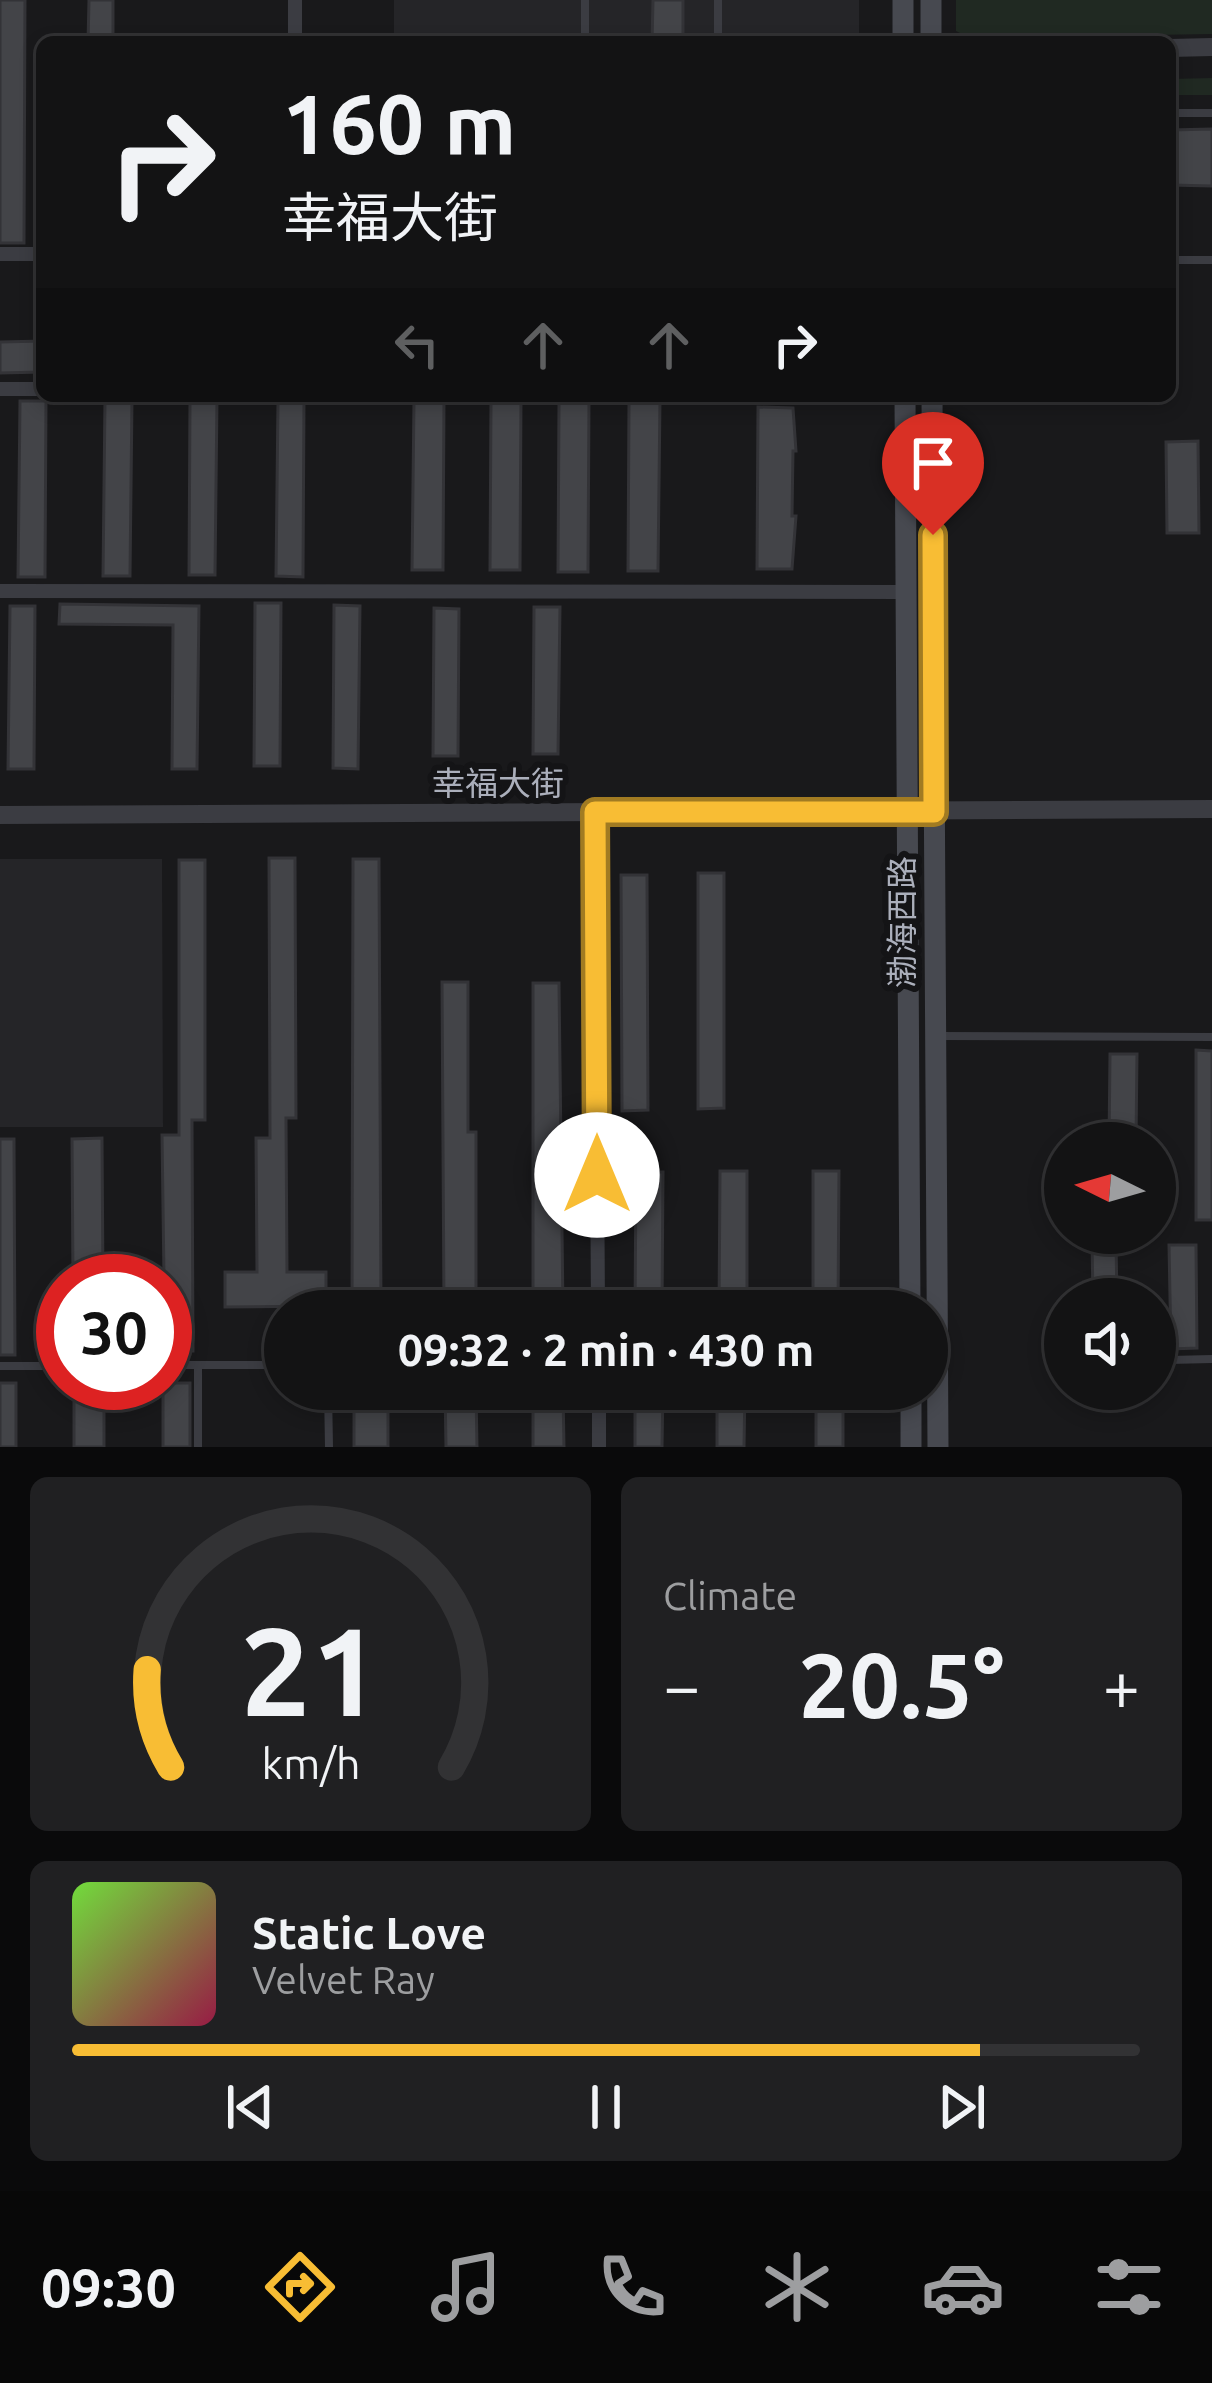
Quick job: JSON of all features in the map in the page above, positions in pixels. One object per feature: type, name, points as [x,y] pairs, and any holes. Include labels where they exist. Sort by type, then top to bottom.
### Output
[{"type":"main road","points":[[903,0],[903,36]]},
{"type":"main road","points":[[931,0],[931,36]]},
{"type":"main road","name":"渤海西路","points":[[905,402],[910,1290]]},
{"type":"main road","name":"渤海西路","points":[[932,402],[938,1447]]},
{"type":"main road","points":[[911,1410],[911,1447]]},
{"type":"street","points":[[295,0],[295,36]]},
{"type":"street","points":[[1176,48],[1212,46]]},
{"type":"street","points":[[0,254],[36,254]]},
{"type":"street","points":[[0,389],[36,389]]},
{"type":"street","points":[[0,591],[906,592]]},
{"type":"street","name":"幸福大街","points":[[0,815],[1212,809]]},
{"type":"street","points":[[595,812],[598,1290]]},
{"type":"street","points":[[598,1410],[599,1447]]},
{"type":"lane","points":[[585,0],[585,36]]},
{"type":"lane","points":[[718,0],[718,36]]},
{"type":"lane","points":[[1176,113],[1212,113]]},
{"type":"lane","points":[[1176,260],[1212,260]]},
{"type":"lane","points":[[936,1036],[1212,1037]]},
{"type":"lane","points":[[1176,1360],[1212,1359]]},
{"type":"lane","points":[[192,1365],[264,1365]]},
{"type":"lane","points":[[198,1447],[199,1365]]},
{"type":"lane","points":[[0,1366],[36,1366]]},
{"type":"lane","points":[[328,1410],[328,1447]]},
{"type":"shaded area","points":[[394,0],[859,0],[859,36],[394,36]]},
{"type":"shaded area","points":[[956,0],[1212,0],[1212,34],[966,36],[956,31]]},
{"type":"shaded area","points":[[1212,78],[1212,95],[1176,95],[1176,79]]},
{"type":"shaded area","points":[[0,859],[162,859],[163,1127],[0,1127]]},
{"type":"building","points":[[0,0],[25,0],[24,243],[0,243]]},
{"type":"building","points":[[89,0],[113,0],[113,36],[88,36]]},
{"type":"building","points":[[653,0],[683,0],[683,36],[652,36]]},
{"type":"building","points":[[1212,129],[1212,186],[1176,185],[1176,130]]},
{"type":"building","points":[[36,341],[36,372],[0,373],[0,342]]},
{"type":"building","points":[[20,401],[46,402],[45,577],[18,577]]},
{"type":"building","points":[[105,402],[132,402],[130,576],[103,576]]},
{"type":"building","points":[[190,402],[217,402],[215,575],[189,575]]},
{"type":"building","points":[[278,402],[304,402],[303,577],[276,576]]},
{"type":"building","points":[[414,402],[444,402],[443,570],[412,570]]},
{"type":"building","points":[[491,402],[521,402],[520,570],[490,570]]},
{"type":"building","points":[[559,402],[589,402],[588,572],[558,572]]},
{"type":"building","points":[[629,402],[660,402],[658,571],[628,571]]},
{"type":"building","points":[[758,407],[793,408],[792,516],[796,516],[792,569],[757,569]]},
{"type":"building","points":[[1198,441],[1199,533],[1167,533],[1166,442]]},
{"type":"building","points":[[255,603],[281,603],[280,766],[254,766]]},
{"type":"building","points":[[60,604],[199,606],[197,769],[172,769],[173,625],[59,624]]},
{"type":"building","points":[[334,605],[360,606],[358,769],[333,768]]},
{"type":"building","points":[[10,606],[35,606],[34,769],[8,769]]},
{"type":"building","points":[[534,607],[560,607],[558,754],[533,754]]},
{"type":"building","points":[[434,608],[459,609],[458,756],[433,756]]},
{"type":"building","points":[[269,858],[295,858],[296,1118],[286,1118],[287,1272],[326,1272],[326,1290],[264,1290],[264,1307],[225,1307],[225,1272],[257,1272],[256,1138],[270,1138]]},
{"type":"building","points":[[353,859],[379,859],[381,1290],[352,1290]]},
{"type":"building","points":[[179,860],[205,860],[205,1120],[192,1120],[193,1351],[192,1254],[164,1254],[162,1135],[179,1135]]},
{"type":"building","points":[[698,873],[724,873],[724,1108],[698,1109]]},
{"type":"building","points":[[621,875],[647,875],[648,1110],[622,1111]]},
{"type":"building","points":[[442,982],[468,982],[468,1132],[476,1132],[476,1290],[444,1290]]},
{"type":"building","points":[[533,983],[559,983],[563,1290],[533,1290]]},
{"type":"building","points":[[1196,1050],[1212,1051],[1212,1220],[1196,1220]]},
{"type":"building","points":[[1110,1054],[1137,1054],[1136,1122],[1109,1122]]},
{"type":"building","points":[[102,1138],[103,1254],[73,1254],[72,1139]]},
{"type":"building","points":[[0,1139],[14,1139],[15,1355],[0,1355]]},
{"type":"building","points":[[720,1171],[747,1171],[747,1290],[719,1290]]},
{"type":"building","points":[[813,1171],[839,1171],[838,1290],[813,1290]]},
{"type":"building","points":[[636,1172],[663,1172],[662,1290],[635,1290]]},
{"type":"building","points":[[1176,1245],[1196,1245],[1197,1348],[1176,1349],[1176,1278],[1170,1278],[1169,1254],[1176,1254]]},
{"type":"building","points":[[1092,1254],[1116,1254],[1117,1278],[1093,1278]]},
{"type":"building","points":[[0,1383],[16,1383],[16,1447],[0,1447]]},
{"type":"building","points":[[74,1410],[104,1410],[104,1447],[74,1447]]},
{"type":"building","points":[[163,1410],[190,1410],[190,1447],[163,1447]]},
{"type":"building","points":[[354,1410],[388,1410],[388,1447],[354,1447]]},
{"type":"building","points":[[445,1410],[476,1410],[477,1447],[446,1447]]},
{"type":"building","points":[[533,1410],[563,1410],[564,1447],[533,1447]]},
{"type":"building","points":[[635,1410],[663,1410],[662,1447],[635,1447]]},
{"type":"building","points":[[717,1410],[745,1410],[744,1447],[717,1447]]},
{"type":"building","points":[[816,1410],[843,1410],[843,1447],[816,1447]]},
{"type":"route","points":[[597,1175],[595,812],[934,812],[933,535]]}]
